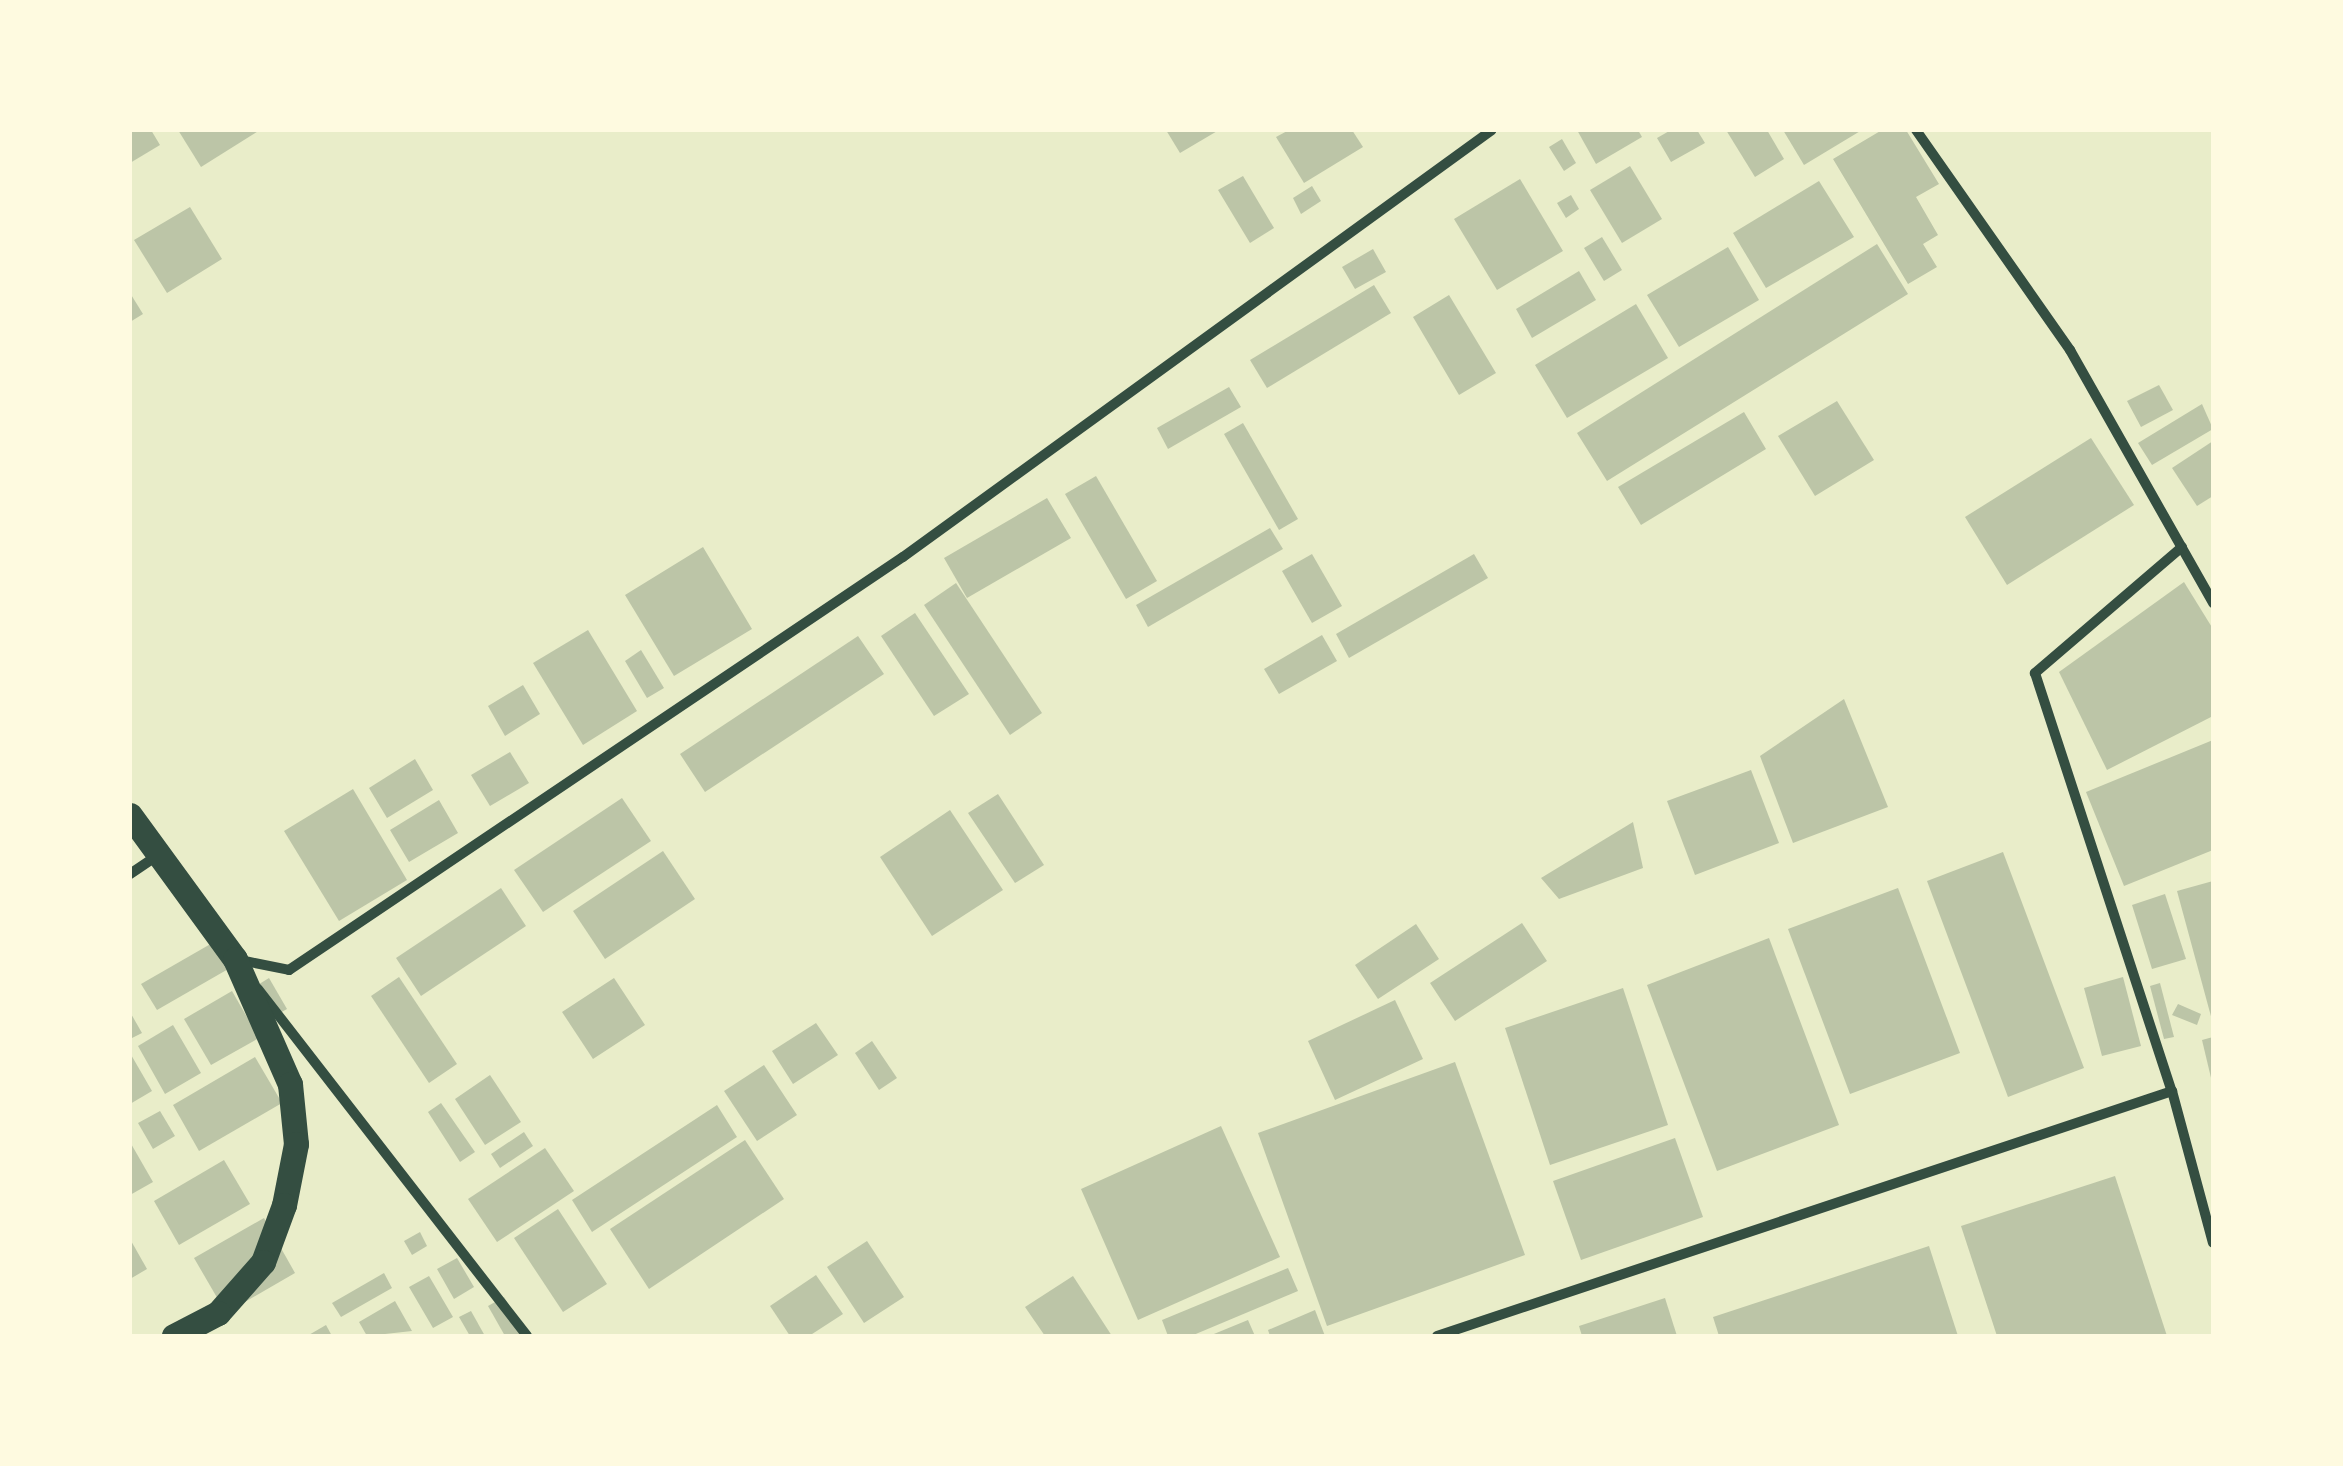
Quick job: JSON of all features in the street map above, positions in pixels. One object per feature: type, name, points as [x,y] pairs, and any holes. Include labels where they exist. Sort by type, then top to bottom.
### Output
[{"type":"main road","points":[[130,815],[236,960],[290,1084],[296,1144],[284,1204],[263,1262],[218,1313],[174,1336]]},
{"type":"street","points":[[236,960],[289,970],[903,557],[1492,130]]},
{"type":"street","points":[[1916,130],[2070,350],[2213,602]]},
{"type":"street","points":[[2182,547],[2035,672],[2172,1091],[2213,1243]]},
{"type":"street","points":[[130,874],[158,854]]},
{"type":"street","points":[[236,960],[527,1336]]},
{"type":"street","points":[[1438,1336],[2172,1091]]},
{"type":"building","points":[[130,130],[151,130],[160,145],[130,163]]},
{"type":"building","points":[[178,130],[260,130],[201,167]]},
{"type":"building","points":[[1166,130],[1219,130],[1180,153]]},
{"type":"building","points":[[1289,130],[1352,130],[1363,147],[1304,183],[1276,137]]},
{"type":"building","points":[[1577,130],[1638,130],[1642,137],[1596,164]]},
{"type":"building","points":[[1671,130],[1697,130],[1705,143],[1671,162],[1657,138]]},
{"type":"building","points":[[1726,130],[1767,130],[1784,159],[1755,177]]},
{"type":"building","points":[[1783,130],[1862,130],[1804,165]]},
{"type":"building","points":[[1882,130],[1906,130],[1939,184],[1916,197],[1938,235],[1923,244],[1937,267],[1908,284],[1833,159]]},
{"type":"building","points":[[1562,139],[1576,163],[1564,171],[1549,147]]},
{"type":"building","points":[[1630,166],[1662,219],[1622,243],[1590,190]]},
{"type":"building","points":[[1243,176],[1274,228],[1250,243],[1218,190]]},
{"type":"building","points":[[1520,179],[1563,251],[1497,290],[1454,219]]},
{"type":"building","points":[[1819,181],[1854,237],[1766,288],[1733,233]]},
{"type":"building","points":[[1312,186],[1321,201],[1301,214],[1293,198]]},
{"type":"building","points":[[1571,195],[1579,209],[1566,218],[1557,203]]},
{"type":"building","points":[[190,207],[222,259],[167,293],[134,240]]},
{"type":"building","points":[[1602,237],[1622,270],[1604,281],[1584,248]]},
{"type":"building","points":[[1877,244],[1908,294],[1607,481],[1577,433]]},
{"type":"building","points":[[1728,247],[1759,300],[1679,347],[1647,295]]},
{"type":"building","points":[[1373,249],[1386,272],[1355,289],[1342,267]]},
{"type":"building","points":[[1579,271],[1596,300],[1532,338],[1516,309]]},
{"type":"building","points":[[1374,285],[1391,313],[1267,388],[1250,360]]},
{"type":"building","points":[[130,293],[143,314],[130,322]]},
{"type":"building","points":[[1449,295],[1496,373],[1459,395],[1413,317]]},
{"type":"building","points":[[1636,304],[1668,358],[1567,418],[1535,365]]},
{"type":"building","points":[[2159,385],[2173,410],[2141,427],[2127,401]]},
{"type":"building","points":[[1229,387],[1241,407],[1168,449],[1157,428]]},
{"type":"building","points":[[1837,401],[1874,460],[1815,496],[1778,436]]},
{"type":"building","points":[[2202,404],[2213,429],[2152,465],[2138,443]]},
{"type":"building","points":[[1744,412],[1766,449],[1641,525],[1618,487]]},
{"type":"building","points":[[1243,423],[1298,519],[1279,530],[1224,434]]},
{"type":"building","points":[[2091,438],[2134,505],[2007,585],[1965,517]]},
{"type":"building","points":[[2213,441],[2213,496],[2197,506],[2172,468]]},
{"type":"building","points":[[1096,476],[1157,581],[1126,599],[1065,494]]},
{"type":"building","points":[[1047,498],[1071,538],[967,598],[944,558]]},
{"type":"building","points":[[1270,528],[1283,549],[1148,627],[1136,605]]},
{"type":"building","points":[[703,547],[752,629],[674,676],[625,595]]},
{"type":"building","points":[[1312,554],[1342,606],[1312,623],[1282,571]]},
{"type":"building","points":[[1474,554],[1488,578],[1349,658],[1336,634]]},
{"type":"building","points":[[2184,582],[2213,629],[2213,716],[2107,770],[2059,672]]},
{"type":"building","points":[[956,583],[1042,713],[1010,735],[924,605]]},
{"type":"building","points":[[915,613],[969,694],[934,716],[881,636]]},
{"type":"building","points":[[588,630],[637,711],[583,745],[533,663]]},
{"type":"building","points":[[1322,635],[1337,661],[1279,694],[1264,669]]},
{"type":"building","points":[[858,636],[884,674],[705,792],[680,754]]},
{"type":"building","points":[[641,650],[664,688],[647,698],[625,661]]},
{"type":"building","points":[[523,685],[540,714],[505,736],[488,706]]},
{"type":"building","points":[[1844,699],[1888,807],[1793,843],[1760,756]]},
{"type":"building","points":[[2213,740],[2213,850],[2124,886],[2086,792]]},
{"type":"building","points":[[510,752],[529,783],[490,806],[471,775]]},
{"type":"building","points":[[415,759],[433,790],[387,818],[369,788]]},
{"type":"building","points":[[1751,770],[1779,843],[1695,875],[1667,801]]},
{"type":"building","points":[[353,789],[407,880],[339,921],[284,831]]},
{"type":"building","points":[[998,794],[1044,865],[1015,883],[968,813]]},
{"type":"building","points":[[622,798],[651,841],[543,912],[514,870]]},
{"type":"building","points":[[439,800],[458,833],[409,862],[390,830]]},
{"type":"building","points":[[950,810],[1003,890],[932,936],[880,857]]},
{"type":"building","points":[[1633,822],[1643,868],[1559,899],[1541,878]]},
{"type":"building","points":[[663,851],[695,899],[605,959],[573,911]]},
{"type":"building","points":[[2003,852],[2084,1068],[2008,1097],[1927,881]]},
{"type":"building","points":[[2213,881],[2213,1020],[2212,1020],[2177,891]]},
{"type":"building","points":[[501,888],[526,926],[421,996],[396,958]]},
{"type":"building","points":[[1898,888],[1960,1053],[1850,1094],[1788,929]]},
{"type":"building","points":[[2165,894],[2186,959],[2152,969],[2132,905]]},
{"type":"building","points":[[1522,923],[1547,961],[1455,1021],[1430,983]]},
{"type":"building","points":[[1416,924],[1439,959],[1378,999],[1355,965]]},
{"type":"building","points":[[1769,938],[1839,1125],[1717,1171],[1647,985]]},
{"type":"building","points":[[214,942],[230,968],[157,1010],[141,984]]},
{"type":"building","points":[[399,977],[457,1064],[429,1083],[371,996]]},
{"type":"building","points":[[2123,977],[2141,1046],[2102,1056],[2084,988]]},
{"type":"building","points":[[269,978],[287,1009],[264,1022],[246,992]]},
{"type":"building","points":[[614,978],[645,1025],[593,1059],[562,1012]]},
{"type":"building","points":[[2160,983],[2174,1037],[2164,1039],[2150,986]]},
{"type":"building","points":[[1623,988],[1668,1125],[1550,1165],[1505,1028]]},
{"type":"building","points":[[232,991],[259,1038],[211,1065],[184,1019]]},
{"type":"building","points":[[1395,1000],[1423,1059],[1335,1100],[1308,1041]]},
{"type":"building","points":[[2178,1004],[2201,1014],[2197,1025],[2172,1015]]},
{"type":"building","points":[[130,1012],[142,1033],[130,1039]]},
{"type":"building","points":[[816,1023],[838,1055],[793,1084],[772,1051]]},
{"type":"building","points":[[173,1025],[201,1073],[165,1094],[138,1046]]},
{"type":"building","points":[[2213,1037],[2213,1082],[2212,1082],[2202,1040]]},
{"type":"building","points":[[872,1041],[897,1078],[879,1090],[855,1053]]},
{"type":"building","points":[[130,1053],[152,1091],[130,1104]]},
{"type":"building","points":[[255,1057],[282,1103],[199,1151],[173,1105]]},
{"type":"building","points":[[1455,1062],[1525,1255],[1327,1326],[1258,1133]]},
{"type":"building","points":[[764,1065],[797,1115],[757,1141],[724,1091]]},
{"type":"building","points":[[490,1075],[521,1122],[485,1145],[455,1099]]},
{"type":"building","points":[[441,1103],[475,1152],[460,1162],[428,1112]]},
{"type":"building","points":[[717,1105],[737,1137],[592,1232],[572,1200]]},
{"type":"building","points":[[160,1111],[175,1136],[153,1149],[138,1123]]},
{"type":"building","points":[[1221,1126],[1280,1257],[1138,1320],[1081,1189]]},
{"type":"building","points":[[524,1132],[533,1146],[500,1168],[491,1154]]},
{"type":"building","points":[[1675,1138],[1703,1217],[1581,1260],[1553,1181]]},
{"type":"building","points":[[745,1140],[784,1199],[649,1289],[610,1229]]},
{"type":"building","points":[[130,1142],[153,1182],[130,1195]]},
{"type":"building","points":[[545,1148],[574,1191],[497,1242],[468,1199]]},
{"type":"building","points":[[224,1160],[250,1204],[179,1245],[154,1201]]},
{"type":"building","points":[[2115,1176],[2167,1336],[1997,1336],[1961,1226]]},
{"type":"building","points":[[558,1209],[607,1284],[563,1312],[514,1238]]},
{"type":"building","points":[[264,1218],[295,1273],[226,1313],[194,1258]]},
{"type":"building","points":[[420,1232],[427,1246],[412,1255],[404,1241]]},
{"type":"building","points":[[130,1239],[147,1269],[130,1279]]},
{"type":"building","points":[[867,1241],[904,1297],[864,1323],[827,1267]]},
{"type":"building","points":[[1929,1246],[1958,1336],[1719,1336],[1713,1317]]},
{"type":"building","points":[[457,1258],[474,1287],[454,1299],[437,1269]]},
{"type":"building","points":[[1288,1268],[1298,1291],[1191,1336],[1168,1336],[1162,1320]]},
{"type":"building","points":[[384,1273],[392,1288],[341,1317],[332,1303]]},
{"type":"building","points":[[816,1275],[843,1314],[809,1336],[790,1336],[770,1306]]},
{"type":"building","points":[[429,1276],[453,1317],[433,1328],[409,1287]]},
{"type":"building","points":[[1073,1276],[1112,1336],[1045,1336],[1025,1307]]},
{"type":"building","points":[[504,1297],[527,1336],[505,1336],[488,1306]]},
{"type":"building","points":[[1665,1298],[1677,1336],[1582,1336],[1579,1326]]},
{"type":"building","points":[[395,1301],[412,1331],[367,1336],[359,1322]]},
{"type":"building","points":[[1315,1310],[1325,1336],[1270,1336],[1268,1330]]},
{"type":"building","points":[[471,1311],[485,1336],[470,1336],[459,1317]]},
{"type":"building","points":[[1248,1320],[1255,1336],[1209,1336]]},
{"type":"building","points":[[326,1325],[332,1336],[307,1336]]}]
